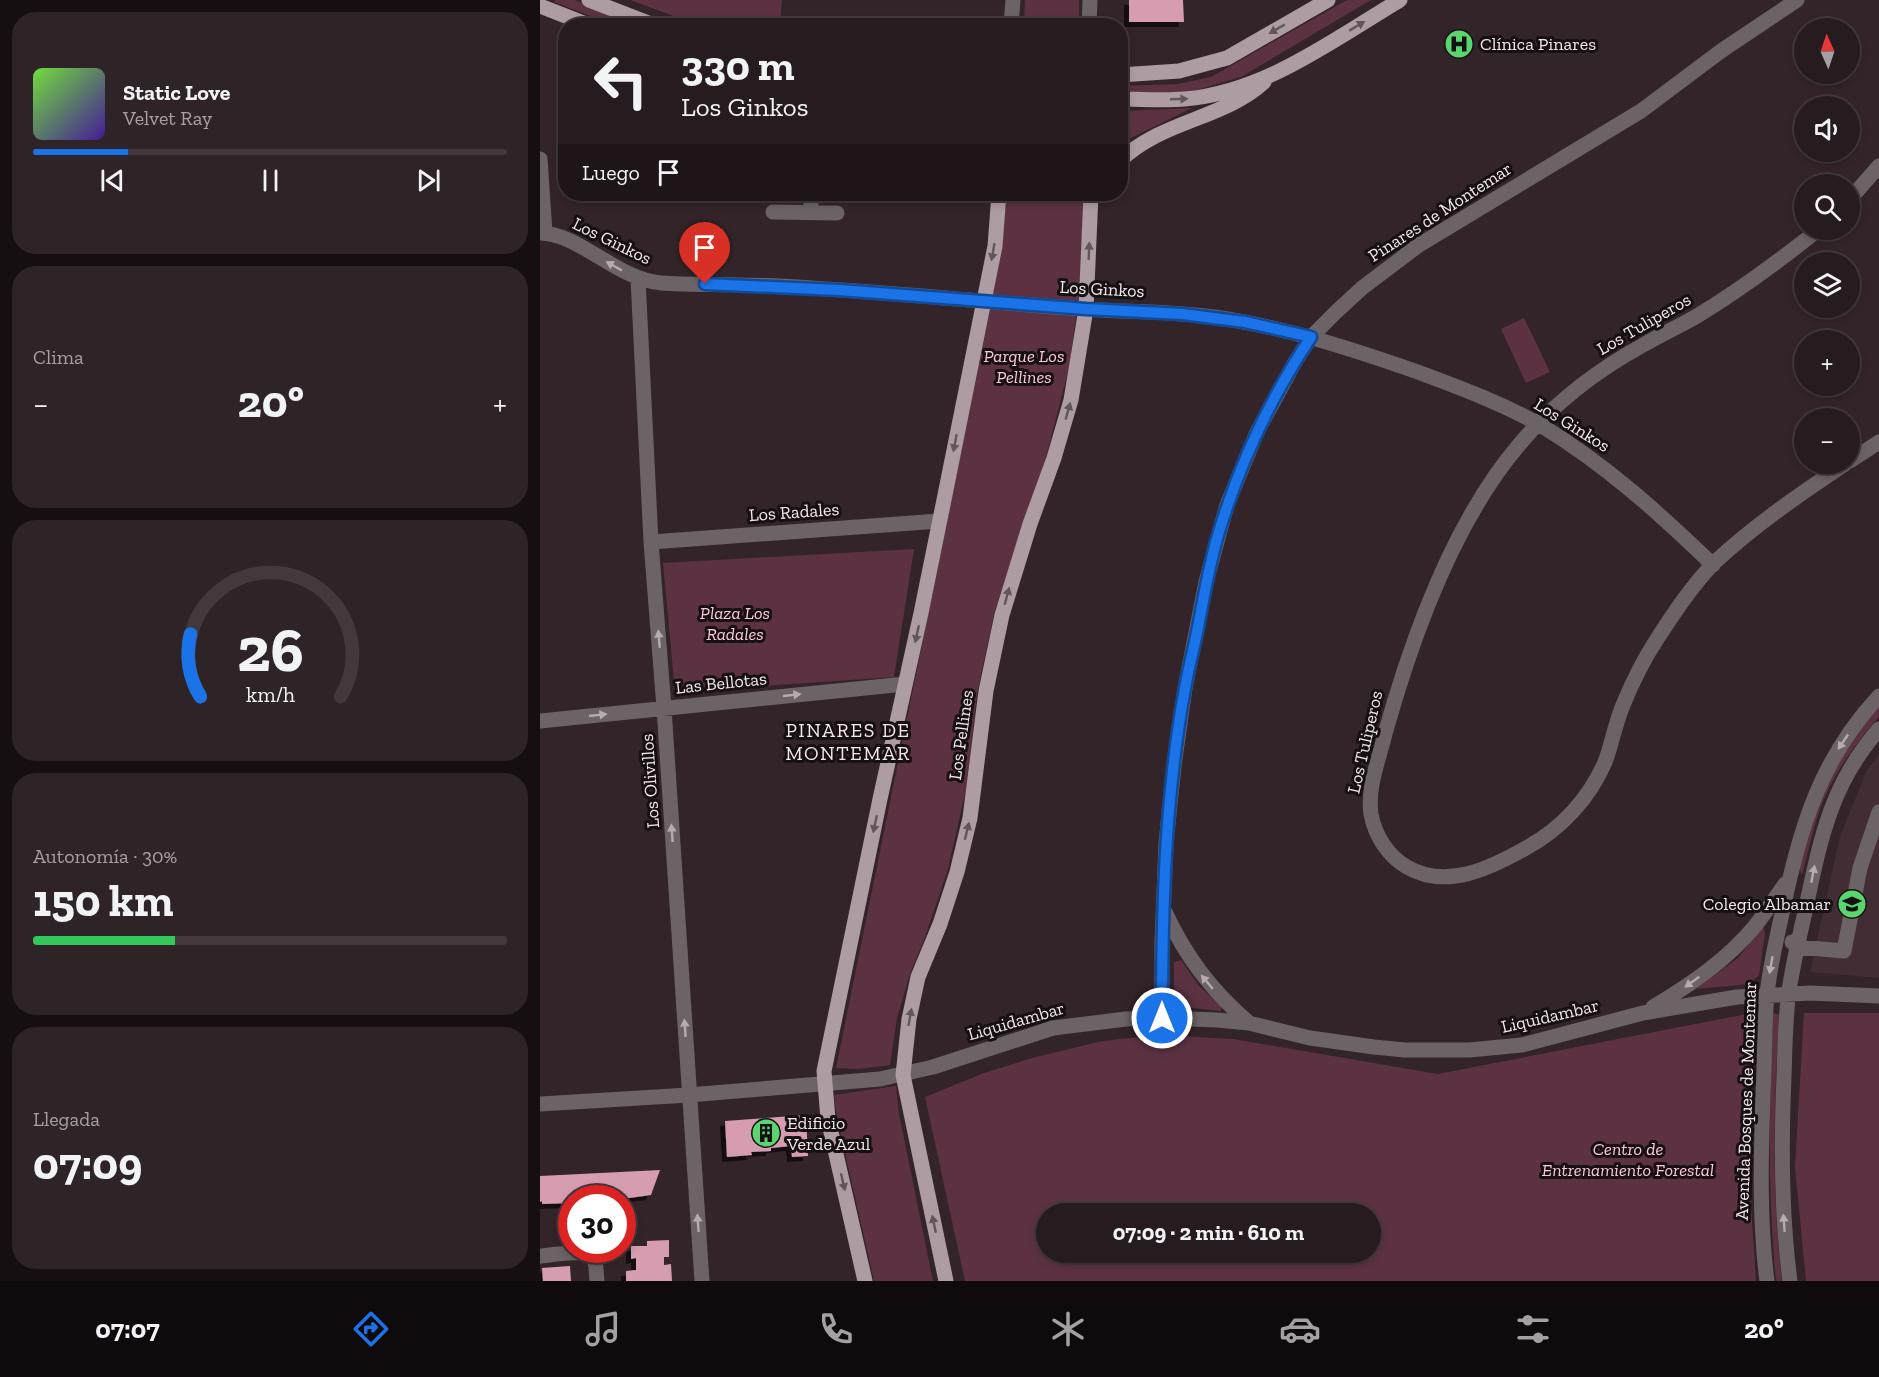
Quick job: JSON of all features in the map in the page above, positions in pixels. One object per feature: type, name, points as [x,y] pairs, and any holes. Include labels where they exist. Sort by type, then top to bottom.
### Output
[{"type":"main road","points":[[589,0],[635,18]]},
{"type":"main road","points":[[1128,74],[1179,71],[1227,58],[1328,0]]},
{"type":"main road","points":[[1128,99],[1184,99],[1213,95],[1260,81],[1400,0]]},
{"type":"main road","points":[[540,6],[571,18]]},
{"type":"main road","points":[[1128,154],[1161,134],[1249,95],[1272,75]]},
{"type":"main road","points":[[865,1281],[828,1119],[824,1071],[939,521],[994,246],[998,201]]},
{"type":"main road","name":"Los Pellines","points":[[946,1281],[903,1075],[909,1019],[918,977],[940,924],[957,872],[970,818],[986,691],[1002,615],[1071,400],[1086,309],[1092,201]]},
{"type":"street","points":[[1012,18],[1013,0]]},
{"type":"street","points":[[1089,0],[1089,18]]},
{"type":"street","name":"Pinares de Montemar","points":[[1162,1018],[1166,843],[1183,699],[1216,543],[1238,477],[1257,432],[1275,396],[1311,337],[1362,288],[1419,245],[1641,111],[1721,51],[1797,0]]},
{"type":"street","points":[[540,159],[542,233]]},
{"type":"street","points":[[1860,188],[1879,166]]},
{"type":"street","points":[[810,213],[811,201]]},
{"type":"street","points":[[773,213],[837,213]]},
{"type":"street","name":"Los Ginkos","points":[[542,233],[558,236],[638,279],[659,283],[773,286],[1086,309],[1143,310],[1213,317],[1311,337],[1465,389],[1538,424],[1616,476],[1713,565]]},
{"type":"street","name":"Los Tuliperos","points":[[1805,240],[1747,285],[1694,318],[1643,344],[1569,396],[1538,424],[1497,474],[1464,527],[1424,612],[1398,686],[1377,765],[1370,804],[1371,815],[1379,838],[1394,857],[1409,868],[1426,875],[1444,877],[1463,875],[1487,867],[1523,850],[1564,821],[1586,795],[1600,772],[1622,708],[1654,643],[1677,610],[1713,565],[1783,507],[1831,474]]},
{"type":"street","name":"Los Olivillos","points":[[638,279],[651,542],[702,1281]]},
{"type":"street","points":[[1860,454],[1879,442]]},
{"type":"street","name":"Los Radales","points":[[651,542],[939,521]]},
{"type":"street","name":"Las Bellotas","points":[[540,722],[905,684]]},
{"type":"street","name":"Avenida Bosques de Montemar","points":[[1767,1281],[1762,1226],[1761,1161],[1767,995],[1770,970],[1802,826],[1820,782],[1845,738],[1879,696]]},
{"type":"street","name":"Avenida Bosques de Montemar","points":[[1790,1281],[1785,1238],[1782,1161],[1788,993],[1821,837],[1828,815],[1847,773],[1879,729]]},
{"type":"street","points":[[1783,906],[1786,938],[1798,946],[1844,951],[1860,868],[1879,812]]},
{"type":"street","name":"Liquidambar","points":[[1643,1013],[1686,987],[1729,952],[1755,926],[1789,879]]},
{"type":"street","name":"Pinares de Montemar","points":[[1164,909],[1179,941],[1198,971],[1216,992],[1249,1023]]},
{"type":"street","name":"Liquidambar","points":[[540,1104],[689,1095],[903,1075],[1053,1028],[1107,1021],[1162,1018],[1249,1023],[1310,1038],[1342,1043],[1405,1050],[1448,1050],[1522,1045],[1643,1013],[1737,997],[1788,993],[1879,996]]},
{"type":"street","points":[[540,1256],[586,1252],[595,1262],[597,1281]]},
{"type":"shaded area","name":"Colegio Albamar","points":[[1879,754],[1879,978],[1810,972],[1840,836],[1867,770]]},
{"type":"green space","points":[[555,0],[575,0],[623,18],[596,18],[554,2]]},
{"type":"green space","points":[[630,0],[782,0],[781,18],[679,18]]},
{"type":"green space","points":[[1025,0],[1079,0],[1079,18],[1024,18]]},
{"type":"green space","points":[[1347,0],[1371,0],[1241,77],[1186,93],[1128,92],[1128,86],[1178,84],[1211,77]]},
{"type":"green space","points":[[1192,108],[1128,140],[1128,111]]},
{"type":"green space","name":"Parque Los Pellines","points":[[1007,201],[1083,201],[1085,229],[1069,368],[1046,457],[995,610],[977,693],[966,789],[948,869],[911,971],[897,1018],[890,1065],[859,1069],[836,1068],[989,315]]},
{"type":"green space","points":[[1524,318],[1550,372],[1526,383],[1501,329]]},
{"type":"green space","name":"Plaza Los Radales","points":[[914,549],[894,677],[675,692],[663,563]]},
{"type":"green space","points":[[1879,707],[1879,717],[1846,759],[1825,796],[1802,875],[1798,866],[1823,786],[1864,724]]},
{"type":"green space","points":[[1763,927],[1765,933],[1759,975],[1749,984],[1696,989],[1738,958]]},
{"type":"green space","points":[[1181,960],[1199,986],[1222,1006],[1221,1011],[1184,1007],[1174,1002],[1174,962]]},
{"type":"green space","points":[[1774,1013],[1779,1015],[1774,1148],[1776,1215],[1782,1281],[1776,1281],[1770,1181],[1771,1048],[1772,1015]]},
{"type":"green space","points":[[1804,1013],[1879,1013],[1879,1281],[1806,1281],[1795,1167]]},
{"type":"green space","name":"Centro de Entrenamiento Forestal","points":[[1747,1014],[1748,1160],[1756,1281],[965,1281],[925,1097],[984,1073],[1032,1058],[1098,1042],[1159,1035],[1233,1039],[1438,1074]]},
{"type":"green space","points":[[896,1086],[899,1114],[933,1281],[874,1281],[837,1118],[834,1095]]},
{"type":"building","points":[[1129,0],[1183,0],[1184,22],[1129,22]]},
{"type":"building","name":"Edificio Verde Azul","points":[[806,1115],[808,1156],[792,1157],[791,1146],[771,1148],[771,1151],[751,1152],[752,1155],[727,1157],[725,1121]]},
{"type":"building","points":[[660,1170],[651,1195],[636,1197],[636,1185],[558,1185],[558,1203],[542,1204],[542,1201],[540,1202],[540,1176]]},
{"type":"building","points":[[669,1240],[669,1257],[664,1257],[664,1265],[671,1264],[672,1281],[626,1281],[626,1271],[636,1270],[636,1246],[647,1246],[647,1241]]},
{"type":"building","points":[[570,1266],[571,1281],[543,1281],[542,1268]]},
{"type":"place","name":"Clínica Pinares","points":[[1459,44]]},
{"type":"place","name":"Colegio Albamar","points":[[1852,904]]},
{"type":"place","name":"Edificio Verde Azul","points":[[766,1133]]},
{"type":"district","name":"PINARES DE MONTEMAR","points":[[848,742]]},
{"type":"route","points":[[705,284],[839,290],[1086,309],[1143,310],[1245,322],[1311,337],[1275,396],[1241,468],[1227,505],[1206,582],[1185,688],[1166,843],[1162,1018]]}]
